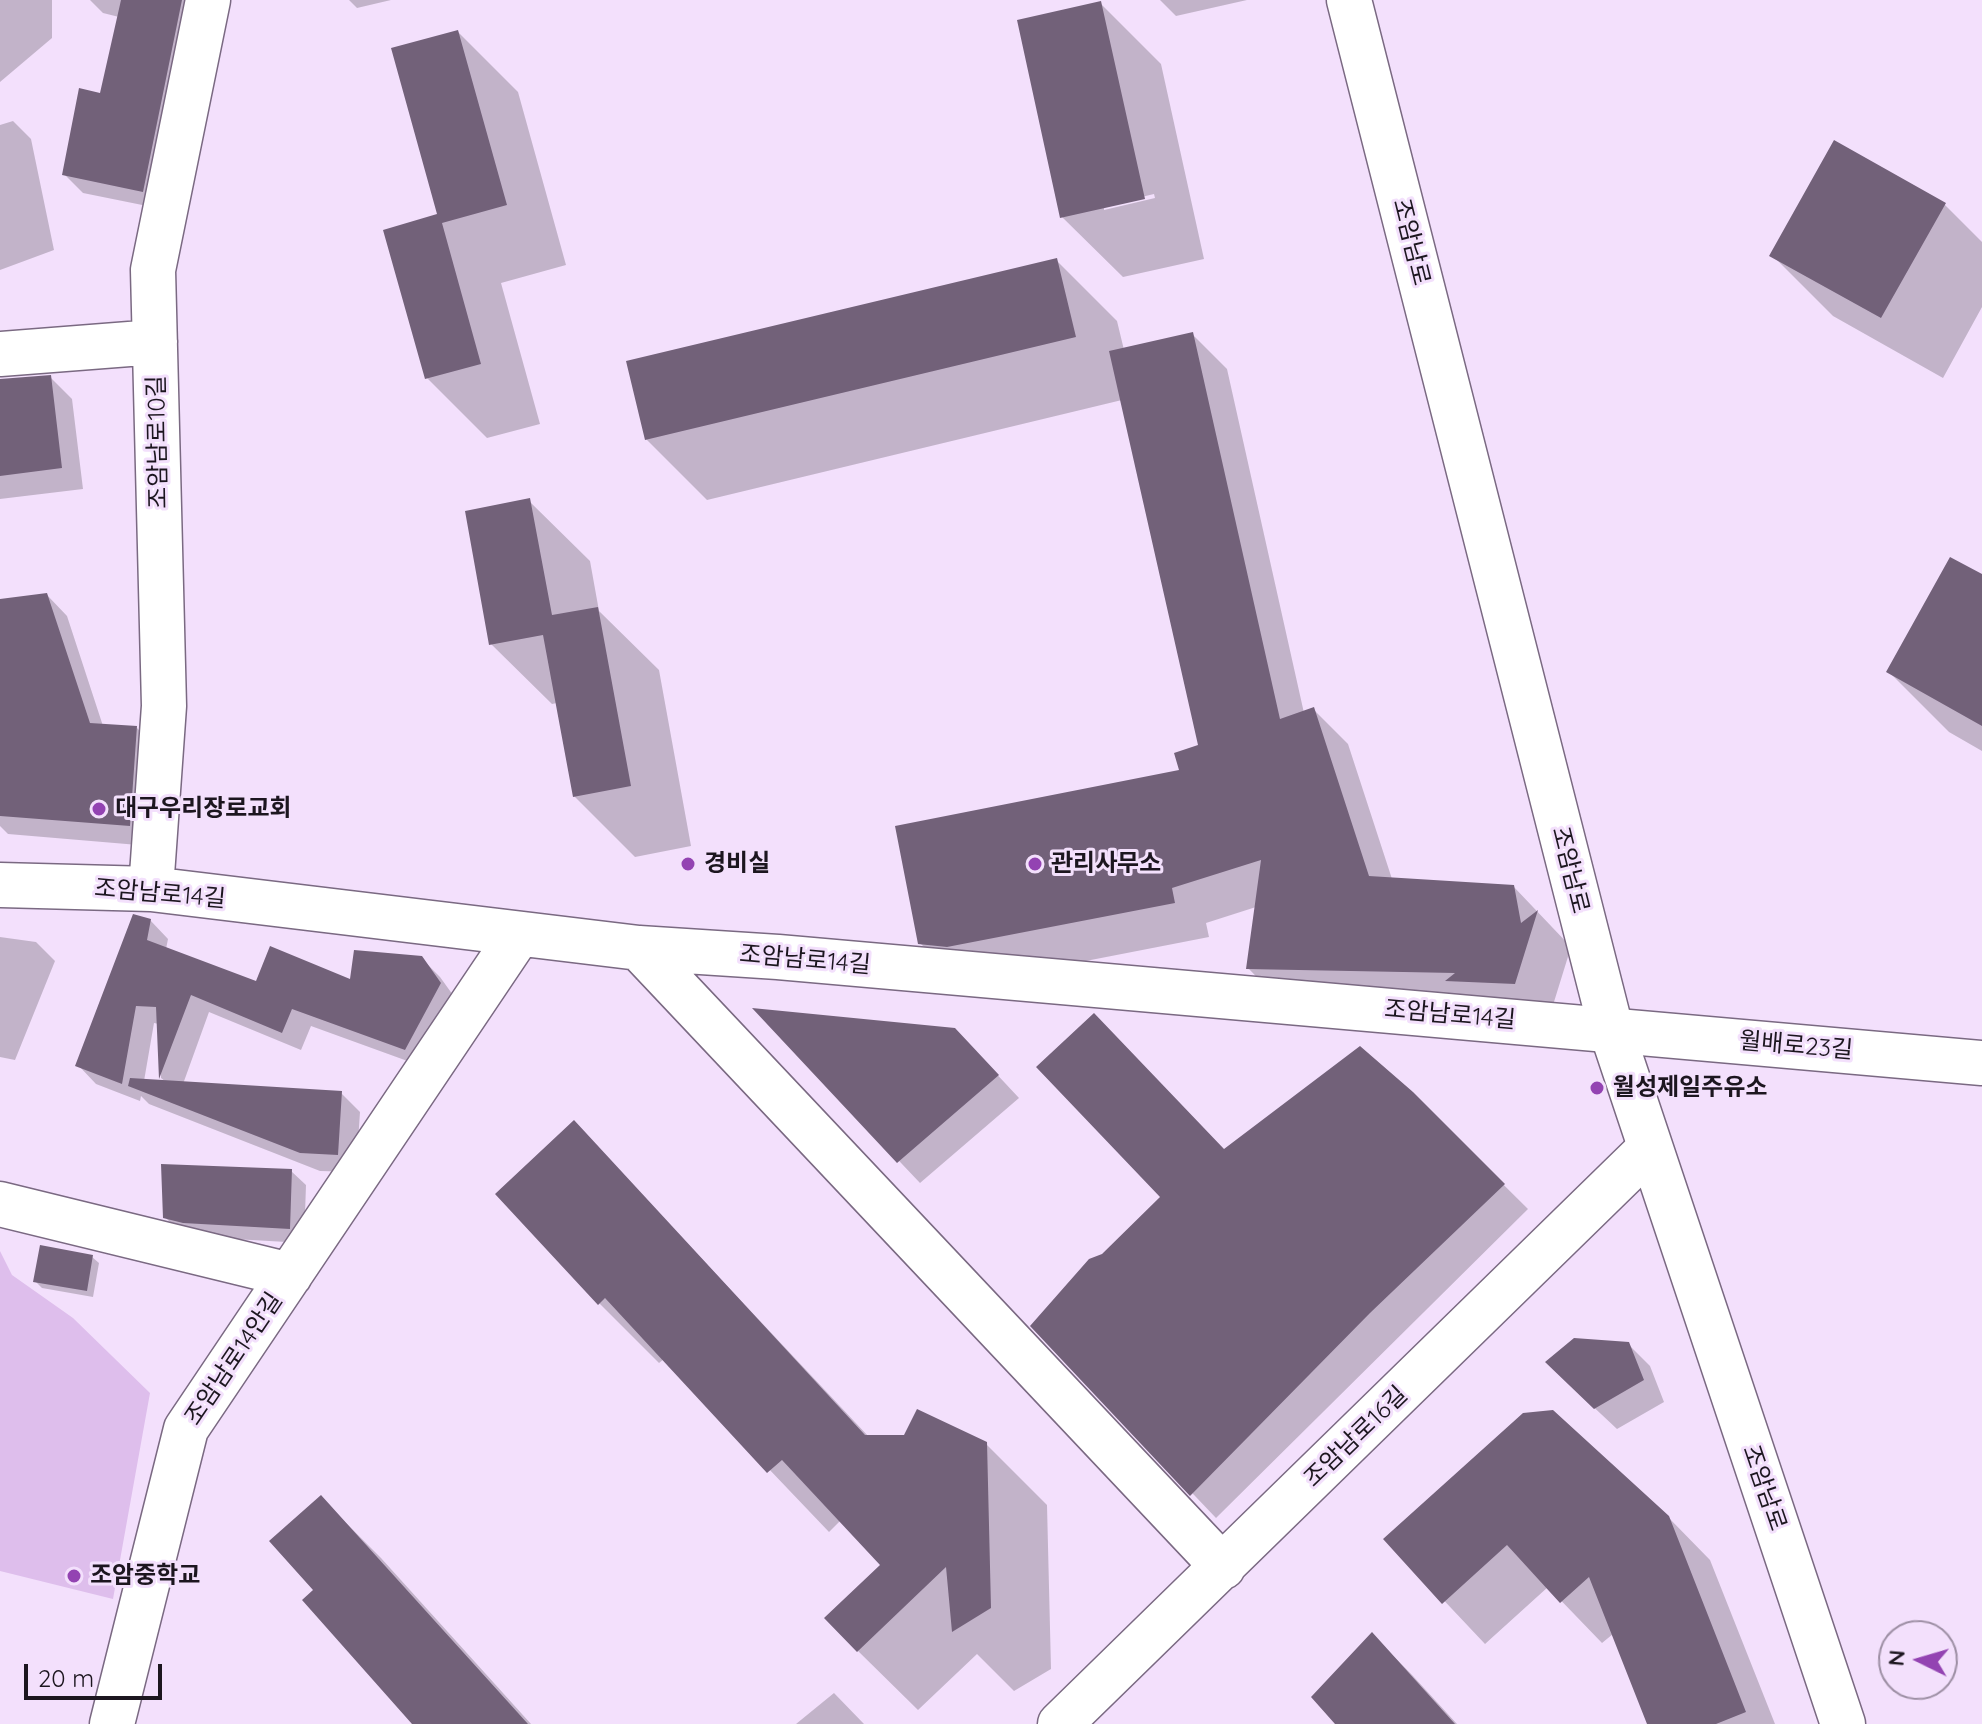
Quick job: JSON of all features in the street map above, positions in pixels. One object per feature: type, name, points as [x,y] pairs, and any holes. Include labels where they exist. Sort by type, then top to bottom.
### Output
[{"type":"street","name":"조암남로10길","points":[[151,889],[164,706],[153,270],[208,0]]},
{"type":"street","name":"조암남로","points":[[1349,0],[1611,1029],[1843,1724]]},
{"type":"street","points":[[0,354],[155,342]]},
{"type":"street","name":"조암남로14길","points":[[0,885],[151,889],[639,948],[1611,1029]]},
{"type":"street","name":"조암남로14안길","points":[[112,1724],[186,1429],[519,934]]},
{"type":"street","points":[[639,948],[1223,1567]]},
{"type":"street","name":"월배로23길","points":[[1611,1029],[1982,1063]]},
{"type":"street","name":"조암남로16길","points":[[1060,1724],[1650,1148]]},
{"type":"street","name":"조암남로14안길","points":[[0,1204],[290,1275]]},
{"type":"shaded area","points":[[0,1251],[12,1275],[73,1318],[150,1393],[113,1599],[0,1571]]},
{"type":"building","points":[[121,0],[182,0],[143,192],[62,175],[79,88],[100,93]]},
{"type":"building","points":[[1101,1],[1145,199],[1060,218],[1017,20]]},
{"type":"building","points":[[458,30],[507,205],[442,223],[481,364],[425,379],[383,230],[437,214],[391,48]]},
{"type":"building","points":[[1834,140],[1946,203],[1881,318],[1769,256]]},
{"type":"building","points":[[1057,258],[1076,337],[645,440],[626,361]]},
{"type":"building","points":[[1193,332],[1280,719],[1314,707],[1369,876],[1514,885],[1521,923],[1538,910],[1515,984],[1445,981],[1455,973],[1246,969],[1261,860],[1172,888],[1175,903],[947,947],[918,944],[895,826],[1179,770],[1174,753],[1198,745],[1109,351]]},
{"type":"building","points":[[51,375],[62,468],[0,476],[0,379]]},
{"type":"building","points":[[530,498],[552,615],[598,607],[631,786],[573,797],[543,635],[489,645],[465,511]]},
{"type":"building","points":[[1950,557],[1982,574],[1982,726],[1886,672]]},
{"type":"building","points":[[47,593],[90,723],[137,726],[130,826],[0,816],[0,599]]},
{"type":"building","points":[[133,914],[151,919],[147,940],[256,981],[270,946],[350,979],[354,950],[422,956],[441,983],[405,1050],[292,1009],[282,1033],[191,995],[159,1079],[156,1007],[136,1006],[122,1084],[75,1066]]},
{"type":"building","points":[[752,1008],[955,1028],[999,1075],[897,1163]]},
{"type":"building","points":[[1094,1013],[1224,1149],[1360,1046],[1413,1092],[1505,1184],[1370,1313],[1190,1496],[1030,1326],[1089,1259],[1102,1254],[1160,1197],[1036,1067]]},
{"type":"building","points":[[130,1078],[342,1091],[338,1155],[300,1153],[128,1086]]},
{"type":"building","points":[[574,1120],[865,1435],[904,1435],[917,1409],[987,1442],[991,1608],[952,1632],[946,1567],[857,1652],[824,1618],[880,1565],[782,1460],[767,1473],[605,1298],[598,1305],[495,1194]]},
{"type":"building","points":[[161,1164],[292,1169],[290,1229],[183,1223],[163,1218]]},
{"type":"building","points":[[40,1245],[93,1255],[87,1291],[33,1282]]},
{"type":"building","points":[[1574,1338],[1629,1342],[1644,1380],[1594,1409],[1545,1362]]},
{"type":"building","points":[[1553,1410],[1669,1516],[1746,1712],[1716,1724],[1647,1724],[1589,1577],[1560,1603],[1507,1545],[1442,1604],[1383,1539],[1523,1413]]},
{"type":"building","points":[[321,1495],[528,1724],[412,1724],[302,1600],[313,1590],[269,1541]]},
{"type":"building","points":[[1372,1632],[1455,1724],[1335,1724],[1311,1697]]},
{"type":"place","name":"대구우리장로교회","points":[[99,809]]},
{"type":"place","name":"경비실","points":[[688,864]]},
{"type":"place","name":"관리사무소","points":[[1035,864]]},
{"type":"place","name":"월성제일주유소","points":[[1597,1088]]},
{"type":"place","name":"조암중학교","points":[[74,1576]]}]
